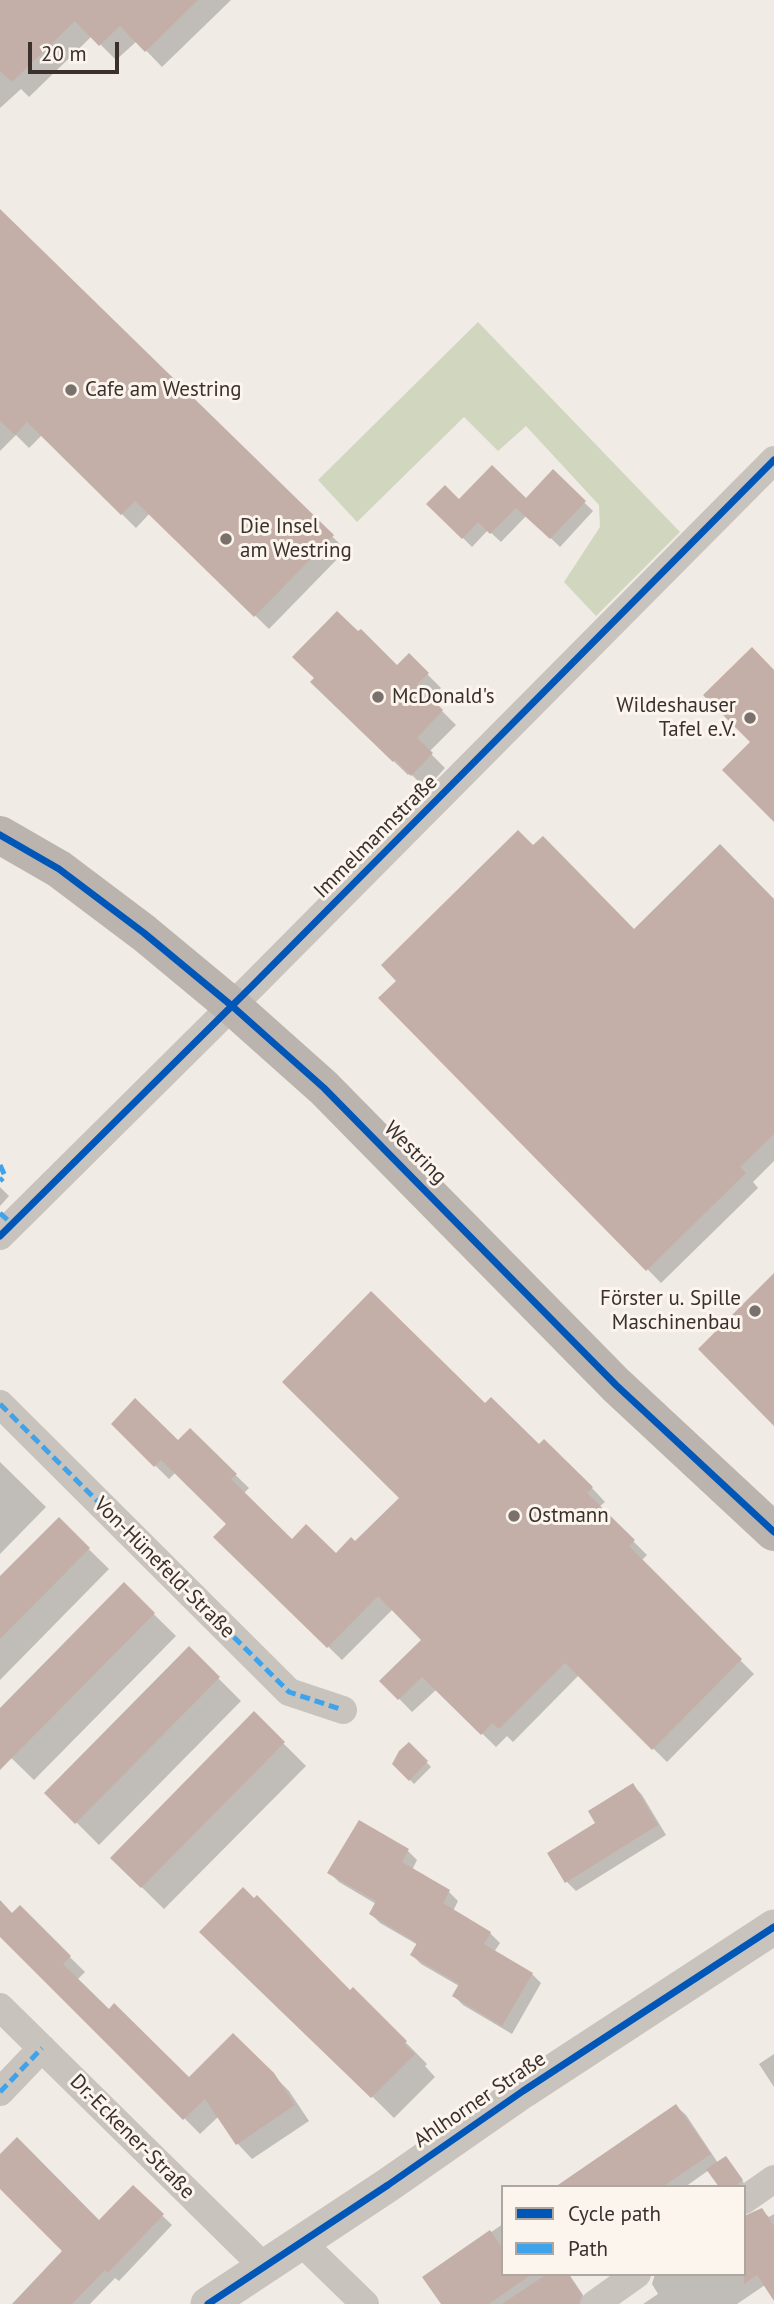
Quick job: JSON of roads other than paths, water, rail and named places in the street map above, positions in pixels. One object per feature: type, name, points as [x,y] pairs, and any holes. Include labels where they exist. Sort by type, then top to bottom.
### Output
[{"type":"main road","name":"Westring","points":[[0,835],[59,869],[144,933],[232,1006],[341,1105],[616,1385],[773,1530]]},
{"type":"street","name":"Immelmannstraße","points":[[0,1236],[774,460]]},
{"type":"street","name":"Von-Hünefeld-Straße","points":[[0,1404],[289,1692],[343,1710]]},
{"type":"street","name":"Ahlhorner Straße","points":[[208,2304],[388,2185],[523,2091],[774,1927]]},
{"type":"street","name":"Dr.-Eckener-Straße","points":[[0,2007],[264,2267]]},
{"type":"street","points":[[0,2092],[43,2048]]},
{"type":"street","points":[[746,2199],[774,2179]]},
{"type":"street","points":[[301,2242],[365,2304]]},
{"type":"street","points":[[595,2304],[635,2276]]},
{"type":"place","name":"Cafe am Westring","points":[[71,390]]},
{"type":"place","name":"Die Insel am Westring","points":[[226,539]]},
{"type":"place","name":"McDonald's","points":[[378,697]]},
{"type":"place","name":"Wildeshauser Tafel e.V.","points":[[750,718]]},
{"type":"place","name":"Förster u. Spille Maschinenbau","points":[[755,1311]]},
{"type":"place","name":"Ostmann","points":[[514,1516]]}]
